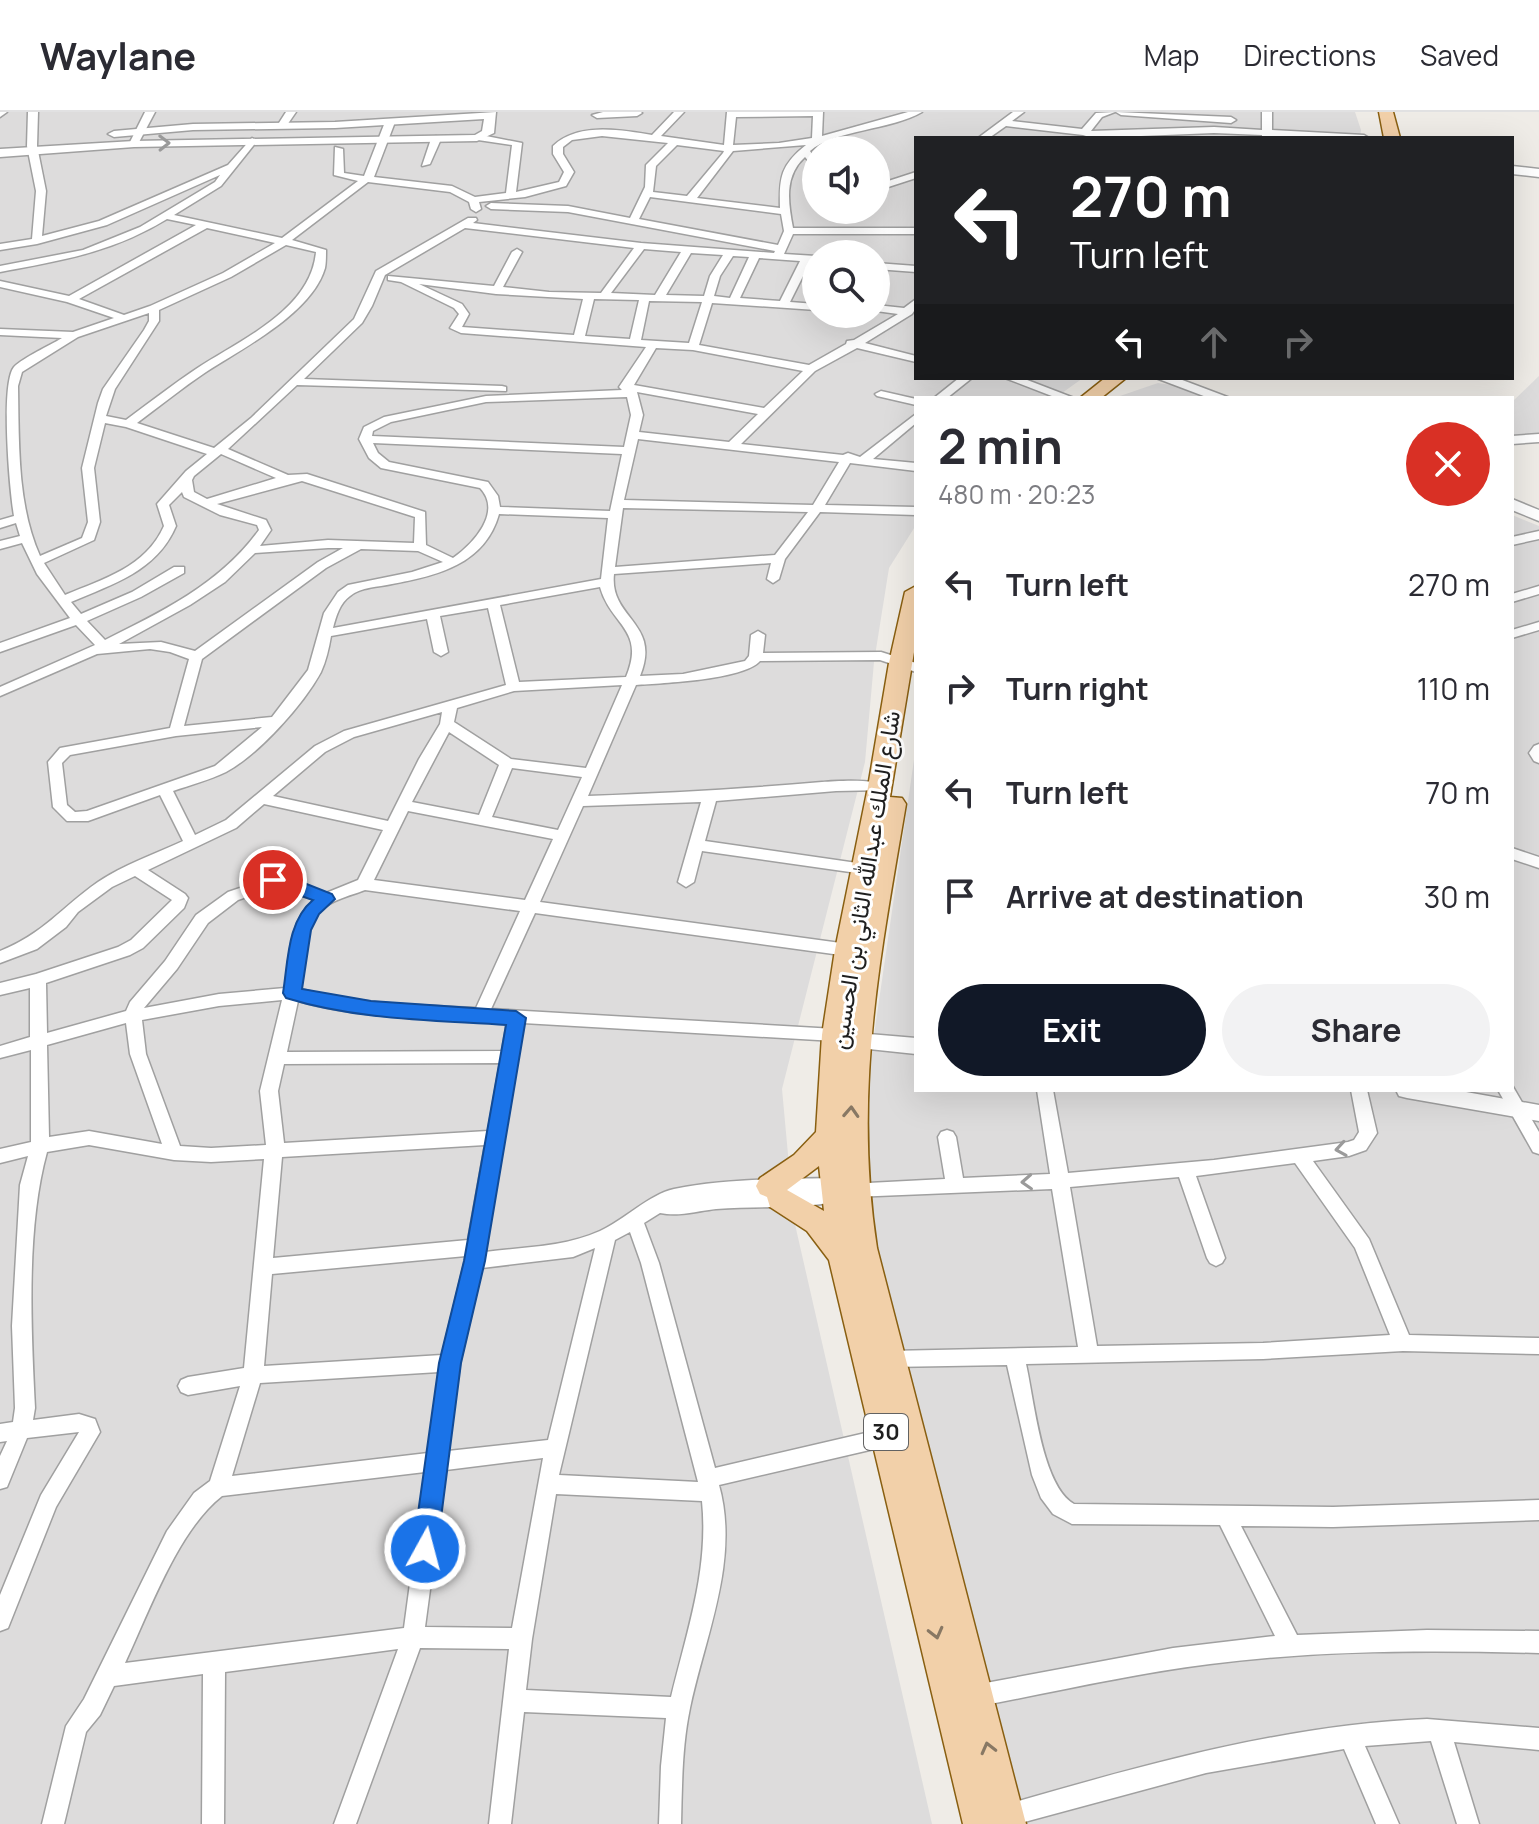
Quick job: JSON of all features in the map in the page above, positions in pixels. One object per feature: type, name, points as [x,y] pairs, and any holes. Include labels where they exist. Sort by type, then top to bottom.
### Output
[{"type":"main road","points":[[1375,112],[1381,136]]},
{"type":"main road","points":[[1386,112],[1392,136]]},
{"type":"main road","points":[[1092,396],[1114,380]]},
{"type":"main road","points":[[1109,396],[1130,380]]},
{"type":"main road","name":"شارع الملك عبدالله الثاني بن الحسين","points":[[914,622],[911,667],[830,1136],[840,1190],[843,1255],[887,1437],[998,1821]]},
{"type":"main road","name":"شارع الملك عبدالله الثاني بن الحسين","points":[[911,667],[880,787],[848,950],[846,1038],[850,1124],[840,1190],[862,1248],[975,1696],[998,1821]]},
{"type":"main road","points":[[830,1136],[775,1193],[817,1222],[843,1255]]},
{"type":"street","points":[[33,112],[33,149],[41,191],[37,241]]},
{"type":"street","points":[[134,144],[150,112]]},
{"type":"street","points":[[282,126],[291,112]]},
{"type":"street","points":[[598,135],[596,113],[637,112],[638,135]]},
{"type":"street","points":[[654,138],[679,112]]},
{"type":"street","points":[[691,198],[729,148],[732,113],[818,112],[817,136]]},
{"type":"street","points":[[831,136],[917,112]]},
{"type":"street","points":[[986,136],[1019,112]]},
{"type":"street","points":[[1087,133],[1099,115],[1110,112]]},
{"type":"street","points":[[1121,112],[1348,136]]},
{"type":"street","points":[[0,153],[100,141],[143,130],[390,122],[423,116],[490,114],[488,133],[481,138]]},
{"type":"street","points":[[102,645],[36,562],[22,518],[6,414],[6,387],[26,363],[74,335],[154,308],[227,275],[284,242],[367,179],[374,171],[390,122]]},
{"type":"street","points":[[1005,123],[1087,133],[1268,126]]},
{"type":"street","points":[[1087,133],[1095,136]]},
{"type":"street","points":[[475,202],[563,184],[569,172],[557,150],[561,142],[579,135],[638,135],[729,148],[802,143]]},
{"type":"street","points":[[100,141],[134,144],[481,138],[517,143],[511,196]]},
{"type":"street","points":[[425,164],[436,139]]},
{"type":"street","points":[[2,271],[86,253],[167,216],[218,184],[252,141]]},
{"type":"street","points":[[634,220],[647,194],[651,165],[675,142]]},
{"type":"street","points":[[338,149],[339,175],[452,189],[475,202],[559,208],[657,224],[802,257]]},
{"type":"street","points":[[780,253],[789,231],[784,179],[792,163],[802,153]]},
{"type":"street","points":[[0,247],[37,241],[126,214],[228,168]]},
{"type":"street","points":[[1514,170],[1539,173]]},
{"type":"street","points":[[890,183],[914,176]]},
{"type":"street","points":[[647,194],[785,212]]},
{"type":"street","points":[[376,283],[392,278],[467,224],[475,202]]},
{"type":"street","points":[[128,424],[203,369],[254,338],[292,307],[315,279],[323,252],[167,216]]},
{"type":"street","points":[[64,600],[135,567],[155,552],[170,526],[163,504],[358,321],[380,273],[467,224],[637,246],[755,255],[780,253]]},
{"type":"street","points":[[604,296],[637,246],[657,224]]},
{"type":"street","points":[[70,300],[204,225]]},
{"type":"street","points":[[789,231],[914,231]]},
{"type":"street","points":[[659,297],[688,249]]},
{"type":"street","points":[[496,291],[517,252]]},
{"type":"street","points":[[693,347],[715,276],[730,253]]},
{"type":"street","points":[[734,300],[755,255]]},
{"type":"street","points":[[890,267],[914,269]]},
{"type":"street","points":[[783,305],[802,275]]},
{"type":"street","points":[[392,278],[463,310],[464,314],[455,328],[693,347],[811,369]]},
{"type":"street","points":[[406,282],[496,291],[734,300],[802,306]]},
{"type":"street","points":[[0,284],[70,300],[124,318]]},
{"type":"street","points":[[579,339],[589,296]]},
{"type":"street","points":[[635,343],[645,297]]},
{"type":"street","points":[[734,444],[811,369],[908,312],[914,304]]},
{"type":"street","points":[[36,562],[88,540],[94,522],[88,468],[109,389],[154,321],[154,308]]},
{"type":"street","points":[[890,310],[908,312]]},
{"type":"street","points":[[0,332],[74,335]]},
{"type":"street","points":[[851,343],[914,359]]},
{"type":"street","points":[[629,390],[653,344]]},
{"type":"street","points":[[943,396],[963,380]]},
{"type":"street","points":[[1017,380],[1062,396]]},
{"type":"street","points":[[1176,380],[1218,396]]},
{"type":"street","points":[[294,382],[629,390],[768,412]]},
{"type":"street","points":[[480,1016],[640,659],[640,643],[610,600],[606,577],[634,435],[637,405],[629,390]]},
{"type":"street","points":[[273,721],[176,731],[65,751],[55,762],[60,807],[65,814],[76,818],[165,790],[235,760],[273,721],[315,671],[332,610],[342,593],[452,562],[467,557],[475,550],[486,535],[494,510],[493,495],[484,485],[385,465],[373,455],[365,439],[368,429],[388,419],[475,401],[629,390]]},
{"type":"street","points":[[881,394],[914,402]]},
{"type":"street","points":[[102,419],[218,451],[287,479]]},
{"type":"street","points":[[865,459],[914,419]]},
{"type":"street","points":[[634,435],[914,467]]},
{"type":"street","points":[[1514,440],[1539,438]]},
{"type":"street","points":[[365,439],[630,451]]},
{"type":"street","points":[[773,579],[779,559],[818,507],[848,457]]},
{"type":"street","points":[[206,503],[303,477],[421,515],[420,547]]},
{"type":"street","points":[[0,692],[85,655],[200,595],[256,550],[265,530],[262,523],[188,494],[186,480]]},
{"type":"street","points":[[0,491],[18,486]]},
{"type":"street","points":[[1514,505],[1539,516]]},
{"type":"street","points":[[494,510],[818,507],[914,511]]},
{"type":"street","points":[[0,524],[22,518]]},
{"type":"street","points":[[1514,541],[1539,535]]},
{"type":"street","points":[[0,545],[28,538]]},
{"type":"street","points":[[256,550],[328,544],[420,547],[452,562]]},
{"type":"street","points":[[176,731],[196,657],[322,565],[358,545]]},
{"type":"street","points":[[326,633],[493,603],[606,577],[779,559]]},
{"type":"street","points":[[0,648],[80,621],[139,596],[179,570]]},
{"type":"street","points":[[1514,598],[1536,593]]},
{"type":"street","points":[[493,603],[513,687]]},
{"type":"street","points":[[433,614],[441,652]]},
{"type":"street","points":[[1514,633],[1539,626]]},
{"type":"street","points":[[0,957],[31,945],[93,893],[135,869],[231,824],[320,749],[335,741],[513,687],[683,678],[729,670],[750,664],[756,657],[758,635]]},
{"type":"street","points":[[85,655],[144,644],[175,646],[196,657]]},
{"type":"street","points":[[756,657],[876,655],[911,667]]},
{"type":"street","points":[[364,884],[447,724],[450,705]]},
{"type":"street","points":[[447,724],[507,763],[591,773]]},
{"type":"street","points":[[1539,749],[1536,753],[1539,758]]},
{"type":"street","points":[[483,822],[507,763]]},
{"type":"street","points":[[578,801],[710,797],[836,786],[880,787]]},
{"type":"street","points":[[165,790],[192,844]]},
{"type":"street","points":[[686,882],[710,797]]},
{"type":"street","points":[[263,799],[392,827]]},
{"type":"street","points":[[403,805],[562,836]]},
{"type":"street","points":[[696,845],[864,869]]},
{"type":"street","points":[[1514,854],[1539,863]]},
{"type":"street","points":[[0,989],[38,980],[137,944],[179,904],[178,896],[135,869]]},
{"type":"street","points":[[174,1153],[138,1054],[133,1015],[142,997],[171,965],[194,928],[221,902],[262,883],[278,880],[326,899]]},
{"type":"street","points":[[218,1487],[253,1375],[274,1153],[275,1126],[269,1098],[302,930],[312,910],[326,899],[364,884],[848,950]]},
{"type":"street","points":[[0,1480],[22,1428],[25,1408],[21,1326],[29,1185],[40,1146],[38,980]]},
{"type":"street","points":[[0,1052],[133,1015],[219,1000],[292,993],[327,1003],[371,1008],[846,1038],[914,1046]]},
{"type":"street","points":[[345,1824],[413,1637],[450,1363],[476,1254],[516,1018]]},
{"type":"street","points":[[277,1058],[511,1057]]},
{"type":"street","points":[[1045,1092],[1089,1355]]},
{"type":"street","points":[[264,1267],[476,1254],[558,1253],[607,1236],[656,1205],[672,1208],[775,1193],[1061,1181],[1185,1170],[1349,1149],[1364,1141],[1368,1128],[1359,1092]]},
{"type":"street","points":[[1430,1092],[1510,1099],[1539,1113]]},
{"type":"street","points":[[1510,1099],[1539,1147]]},
{"type":"street","points":[[0,1156],[89,1138],[174,1153],[274,1153],[495,1137]]},
{"type":"street","points":[[947,1137],[955,1186]]},
{"type":"street","points":[[1299,1155],[1363,1244],[1403,1343]]},
{"type":"street","points":[[1185,1170],[1216,1258]]},
{"type":"street","points":[[634,1219],[650,1263],[717,1527],[715,1565],[679,1708],[671,1760],[670,1824]]},
{"type":"street","points":[[500,1824],[521,1639],[547,1484],[607,1236]]},
{"type":"street","points":[[889,1359],[1263,1351],[1403,1343],[1539,1346]]},
{"type":"street","points":[[1015,1357],[1040,1465],[1055,1502],[1062,1509],[1083,1514],[1333,1517],[1539,1510]]},
{"type":"street","points":[[188,1386],[253,1375],[450,1363]]},
{"type":"street","points":[[0,1433],[84,1423],[90,1432],[48,1502],[0,1621]]},
{"type":"street","points":[[547,1484],[709,1486],[887,1437]]},
{"type":"street","points":[[53,1824],[77,1726],[92,1707],[174,1538],[201,1500],[218,1487],[554,1448]]},
{"type":"street","points":[[1225,1515],[1291,1646]]},
{"type":"street","points":[[107,1676],[413,1637],[521,1639]]},
{"type":"street","points":[[975,1696],[1180,1658],[1291,1646],[1408,1640],[1539,1642]]},
{"type":"street","points":[[213,1824],[214,1662]]},
{"type":"street","points":[[515,1701],[679,1708]]},
{"type":"street","points":[[998,1821],[1160,1772],[1350,1737],[1439,1731],[1539,1739]]},
{"type":"street","points":[[1439,1731],[1468,1824]]},
{"type":"street","points":[[1350,1737],[1388,1824]]},
{"type":"shaded area","points":[[0,112],[1355,112],[1360,136],[914,136],[914,380],[1080,380],[1058,396],[914,396],[914,528],[889,568],[874,662],[865,762],[782,1089],[794,1220],[932,1824],[0,1824]]},
{"type":"shaded area","points":[[1539,376],[1539,437],[1514,436],[1514,400]]},
{"type":"shaded area","points":[[1158,383],[1185,387],[1206,396],[1120,396]]},
{"type":"shaded area","points":[[1514,516],[1539,526],[1539,1824],[1016,1824],[849,1146],[872,1049],[914,760],[914,1092],[1514,1092]]},
{"type":"route","points":[[273,880],[283,881],[326,899],[312,910],[302,930],[292,993],[327,1003],[371,1008],[516,1018],[474,1261],[450,1363],[425,1549]]}]
